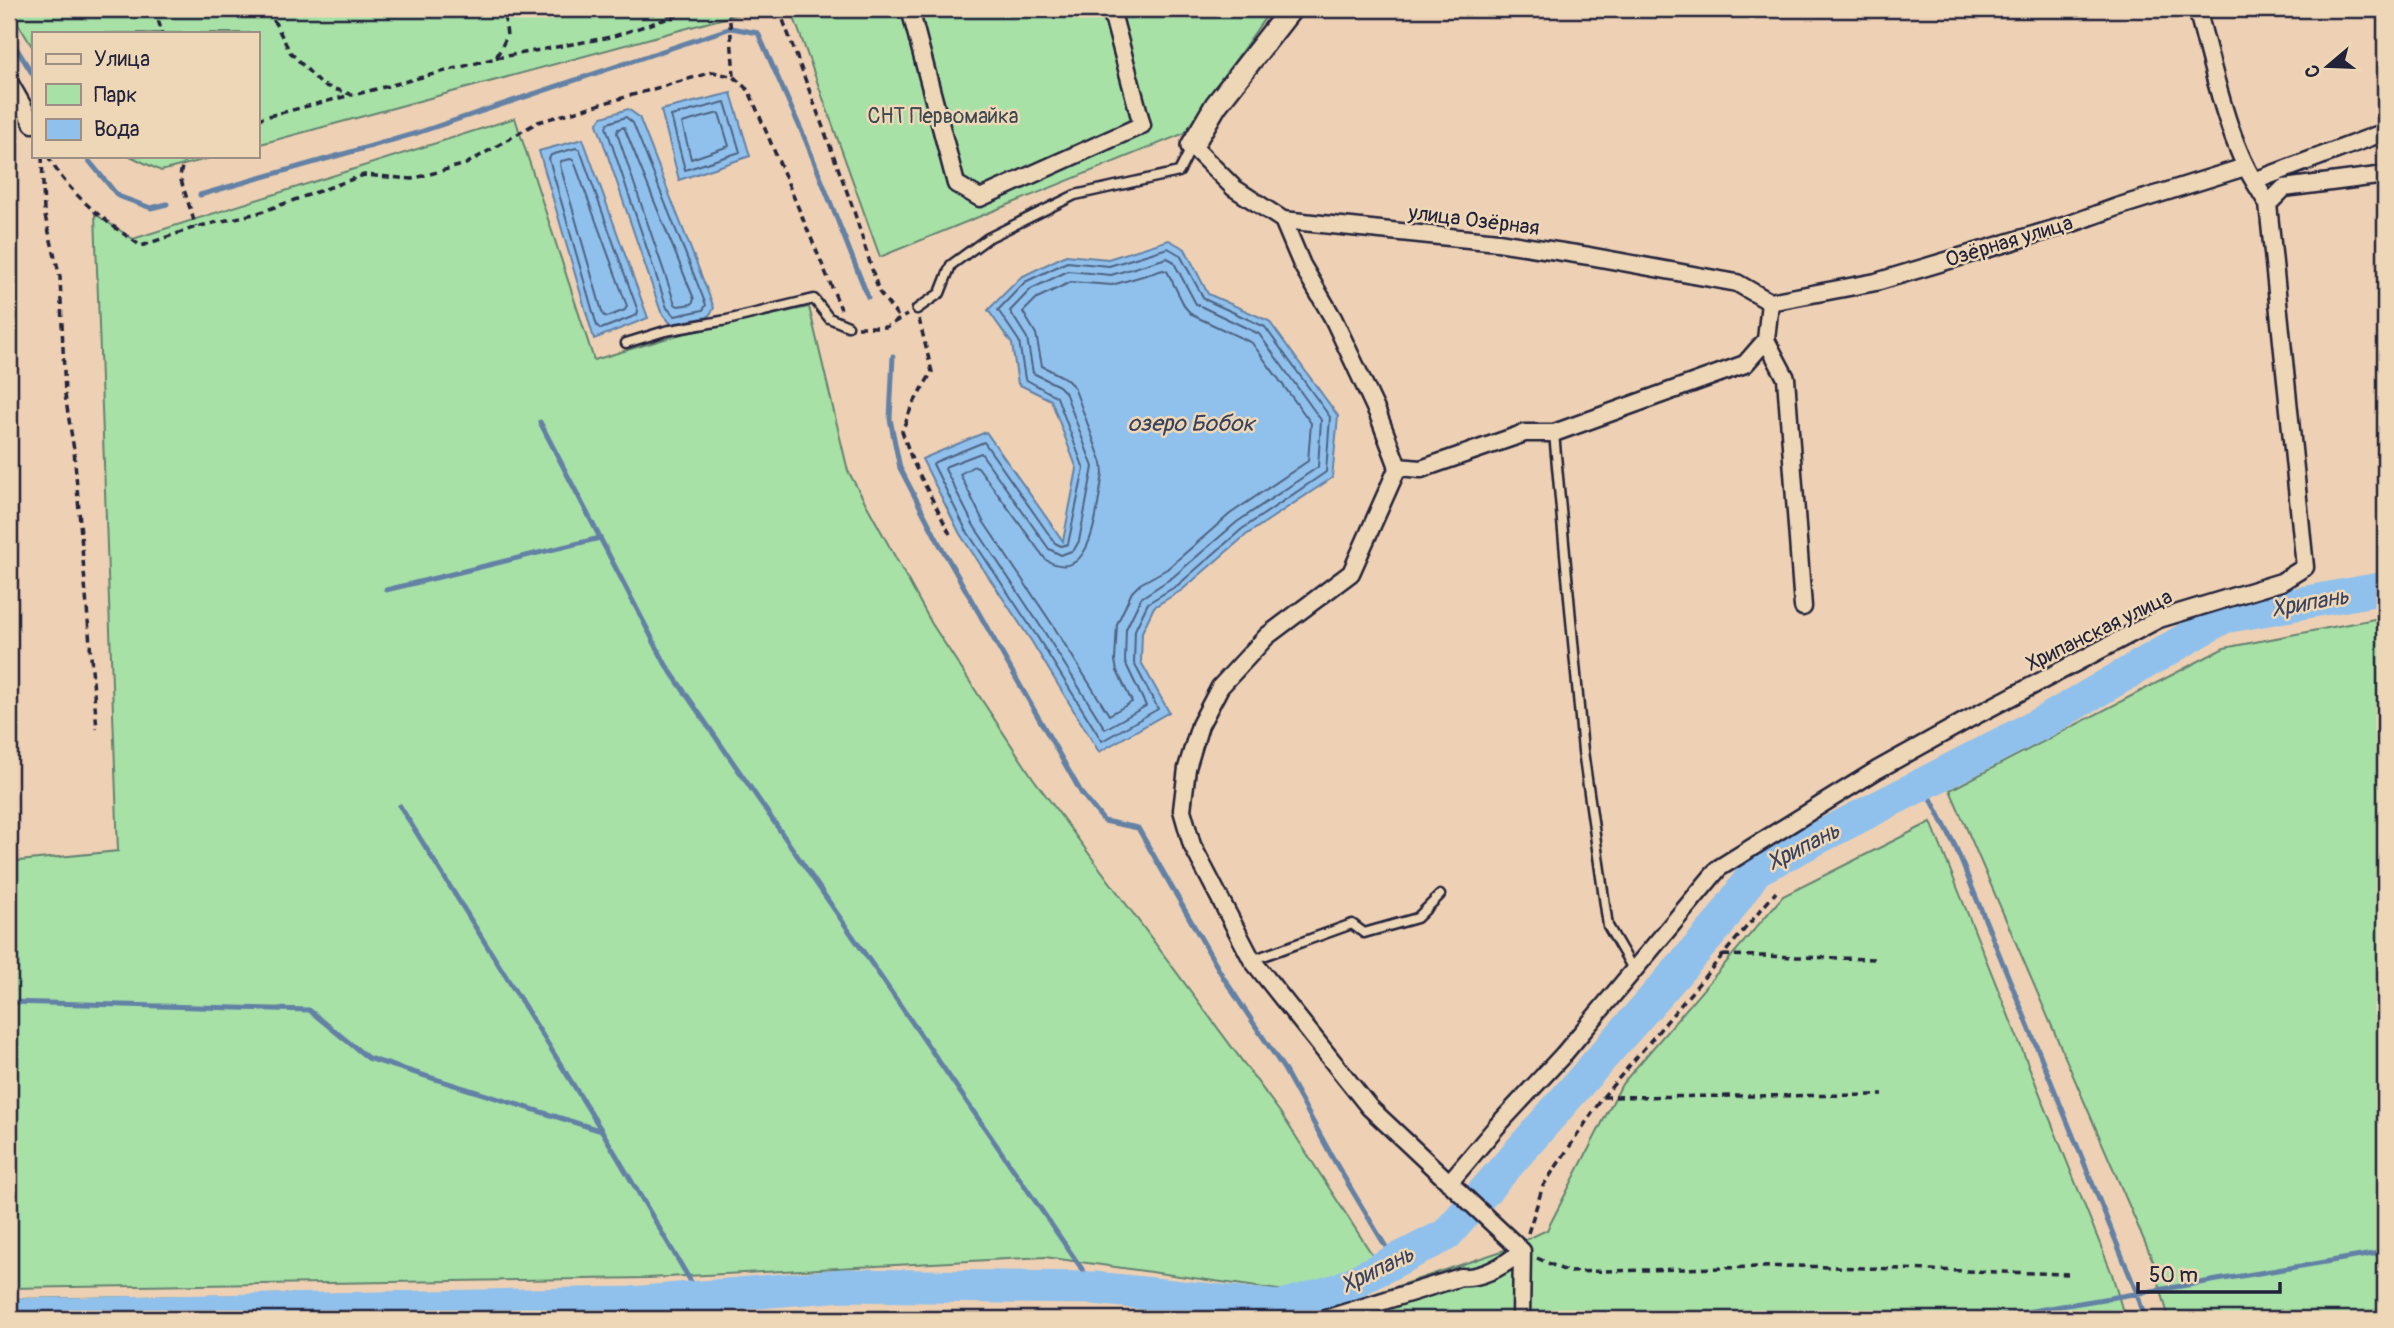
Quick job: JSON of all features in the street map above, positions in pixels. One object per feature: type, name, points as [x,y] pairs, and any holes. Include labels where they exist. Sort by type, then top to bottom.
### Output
[{"type":"street","points":[[910,9],[956,184],[980,198],[1142,125],[1111,9]]},
{"type":"street","points":[[1192,146],[1216,105],[1291,9]]},
{"type":"street","name":"Хрипанская улица","points":[[1633,968],[1719,868],[1877,770],[2159,619],[2281,582],[2305,567],[2268,204],[2245,167],[2197,9]]},
{"type":"street","points":[[9,82],[32,122]]},
{"type":"street","points":[[2254,181],[2385,132]]},
{"type":"street","name":"улица Озёрная","points":[[1192,146],[1234,188],[1283,220],[1498,242],[1589,256],[1737,283],[1770,302]]},
{"type":"street","name":"Озёрная улица","points":[[1770,302],[1876,282],[2067,225],[2245,167]]},
{"type":"street","points":[[2268,204],[2284,188],[2385,175]]},
{"type":"street","points":[[1283,220],[1302,265],[1333,318],[1378,414],[1398,467],[1351,573],[1267,636],[1220,687],[1200,725],[1188,768],[1182,810],[1192,845],[1252,960],[1369,1107],[1522,1251],[1521,1319]]},
{"type":"street","points":[[1770,302],[1766,340],[1786,378],[1803,607]]},
{"type":"street","points":[[1398,467],[1421,469],[1525,433],[1554,433],[1745,364],[1766,340]]},
{"type":"street","points":[[1449,1184],[1497,1126],[1563,1055],[1633,968]]},
{"type":"street","points":[[1325,1319],[1461,1276],[1469,1278],[1506,1264],[1522,1251]]},
{"type":"lane","points":[[917,309],[940,293],[951,265],[988,238],[1075,195],[1179,172],[1192,146]]},
{"type":"lane","points":[[626,343],[665,331],[727,320],[814,299],[830,318],[849,326]]},
{"type":"lane","points":[[1554,433],[1583,751],[1608,926],[1633,968]]},
{"type":"lane","points":[[1252,960],[1352,924],[1364,933],[1417,918],[1440,895]]},
{"type":"path","points":[[155,9],[162,32]]},
{"type":"path","points":[[268,9],[290,52],[322,85],[353,95]]},
{"type":"path","points":[[496,58],[507,36],[504,9]]},
{"type":"path","points":[[667,19],[672,9]]},
{"type":"path","points":[[259,118],[496,58],[611,37],[697,9]]},
{"type":"path","points":[[729,9],[734,77]]},
{"type":"path","points":[[779,9],[849,196],[879,292],[900,319]]},
{"type":"path","points":[[49,158],[57,172],[95,214],[141,246],[196,227],[258,213],[364,175],[412,179],[466,164],[538,122],[713,72],[734,77],[749,91],[849,326],[886,327],[917,309],[932,372],[912,406],[902,431],[912,460],[950,534]]},
{"type":"path","points":[[42,158],[44,212],[60,277],[65,395],[74,450],[97,729]]},
{"type":"path","points":[[184,158],[180,177],[196,227]]},
{"type":"path","points":[[1776,892],[1603,1097],[1543,1186],[1522,1251],[1568,1272],[1797,1266],[2068,1274]]},
{"type":"path","points":[[1723,955],[1876,959]]},
{"type":"path","points":[[1603,1097],[1884,1095]]},
{"type":"green space","points":[[9,9],[743,9],[743,13],[259,144],[259,32],[32,32],[32,46]]},
{"type":"green space","name":"СНТ Первомайка","points":[[791,9],[1271,9],[1185,133],[880,257]]},
{"type":"green space","points":[[515,118],[594,360],[678,335],[809,307],[848,471],[932,624],[1033,778],[1282,1115],[1375,1259],[1292,1292],[1045,1257],[648,1278],[9,1288],[9,862],[118,851],[95,214],[133,239]]},
{"type":"green space","points":[[134,158],[210,158],[161,171]]},
{"type":"green space","points":[[2385,617],[2385,1319],[2169,1319],[2153,1261],[1950,790],[2224,648]]},
{"type":"green space","points":[[1931,822],[2112,1274],[2125,1319],[1299,1319],[1502,1251],[1547,1230],[1622,1084],[1783,896]]},
{"type":"green space","points":[[567,1290],[568,1319],[9,1319],[9,1299]]},
{"type":"water","points":[[731,93],[750,156],[679,180],[661,110]]},
{"type":"water","points":[[628,109],[639,117],[714,308],[708,317],[671,324],[661,312],[597,124],[602,117]]},
{"type":"water","points":[[583,139],[648,318],[594,339],[539,151]]},
{"type":"water","name":"озеро Бобок","points":[[1169,240],[1185,249],[1208,294],[1269,321],[1338,416],[1332,478],[1246,535],[1182,590],[1154,607],[1142,632],[1141,662],[1169,712],[1099,752],[1032,642],[960,534],[922,459],[986,432],[1063,541],[1077,469],[1051,400],[1018,384],[1012,344],[988,310],[1021,277],[1066,255],[1108,259]]},
{"type":"waterway","points":[[200,195],[417,133],[731,28],[758,33],[806,141],[868,297]]},
{"type":"waterway","points":[[9,36],[32,73]]},
{"type":"waterway","points":[[87,158],[118,196],[151,208],[167,204]]},
{"type":"waterway","points":[[893,356],[890,419],[900,468],[939,543],[1082,794],[1104,821],[1138,828],[1223,977],[1284,1069],[1335,1162],[1395,1262]]},
{"type":"waterway","points":[[540,422],[666,665],[1095,1288]]},
{"type":"waterway","points":[[386,590],[600,538]]},
{"type":"waterway","name":"Хрипань","points":[[9,1315],[631,1303],[843,1285],[1095,1288],[1279,1307],[1340,1289],[1446,1235],[1719,924],[1756,870],[2047,720],[2224,617],[2385,588]]},
{"type":"waterway","points":[[1923,783],[1956,848],[2137,1293],[2145,1319]]},
{"type":"waterway","points":[[400,806],[602,1131],[700,1297]]},
{"type":"waterway","points":[[9,1002],[309,1010],[368,1058],[602,1131]]},
{"type":"waterway","points":[[1984,1319],[2385,1252]]}]
